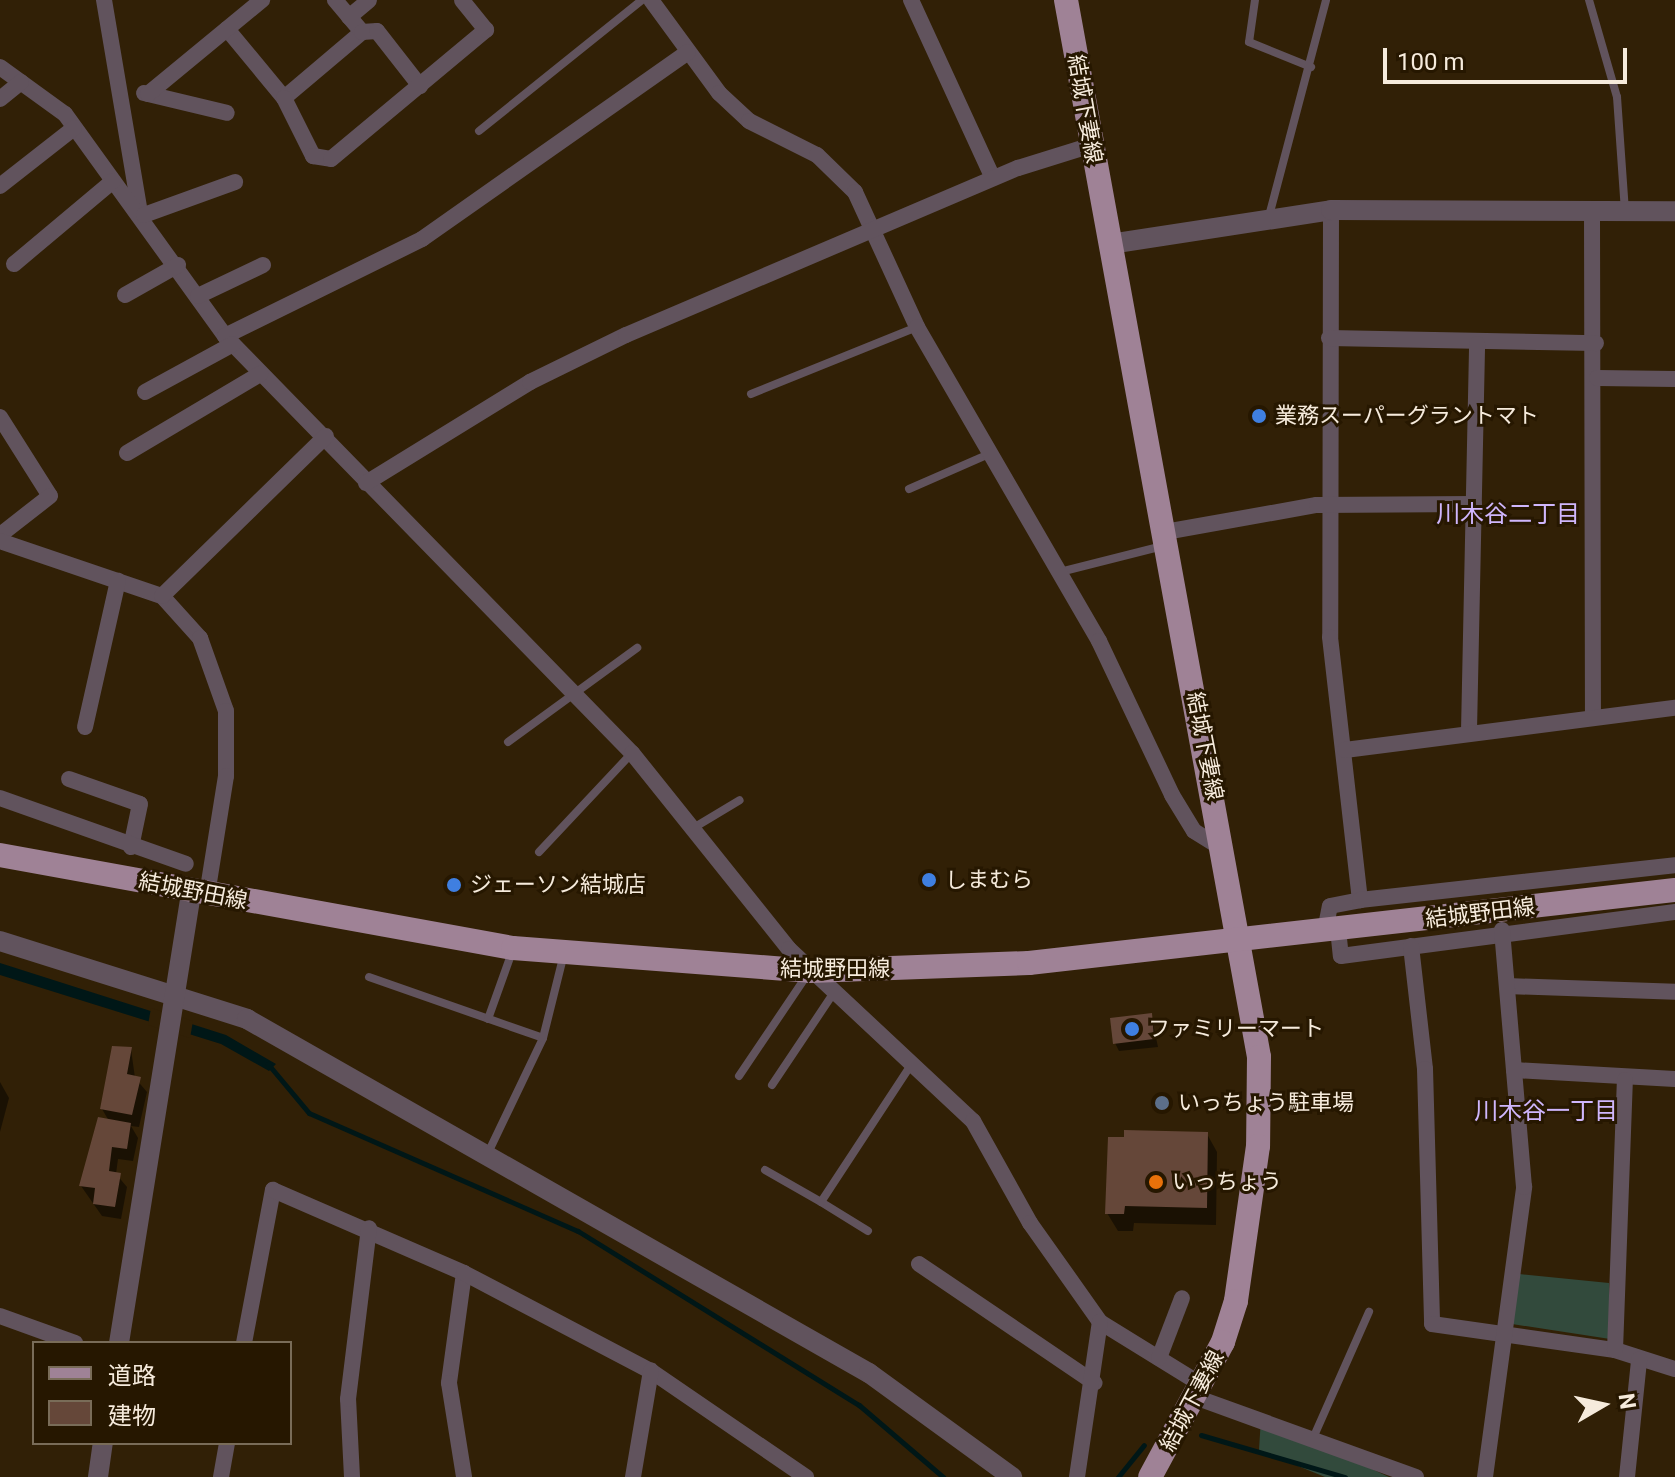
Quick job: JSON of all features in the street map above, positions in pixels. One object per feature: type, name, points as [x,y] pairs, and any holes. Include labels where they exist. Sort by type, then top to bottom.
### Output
[{"type":"main road","name":"結城下妻線","points":[[1066,0],[1242,940],[1259,1057],[1258,1146],[1236,1301],[1199,1391],[1150,1477]]},
{"type":"main road","name":"結城野田線","points":[[0,855],[513,948],[810,971],[1029,963],[1675,890]]},
{"type":"street","points":[[104,0],[123,88],[142,211]]},
{"type":"street","points":[[148,94],[262,0]]},
{"type":"street","points":[[335,0],[362,32]]},
{"type":"street","points":[[349,17],[369,0]]},
{"type":"street","points":[[227,29],[284,98],[313,156],[331,159],[486,30],[462,0]]},
{"type":"street","points":[[911,0],[993,178]]},
{"type":"street","points":[[660,4],[688,52],[749,121],[839,173],[875,232],[917,327],[1054,574],[1099,641],[1187,819],[1225,850]]},
{"type":"street","points":[[284,98],[362,32],[377,31],[420,86]]},
{"type":"street","points":[[145,392],[229,340],[422,239],[688,52]]},
{"type":"street","points":[[0,67],[74,128],[113,181],[142,211],[229,340],[632,753],[810,971],[973,1121],[1030,1223],[1100,1322],[1159,1358],[1199,1391],[1416,1477]]},
{"type":"street","points":[[0,99],[21,82]]},
{"type":"street","points":[[123,88],[227,113]]},
{"type":"street","points":[[0,186],[74,128]]},
{"type":"street","points":[[366,483],[530,382],[626,335],[875,232],[993,178],[1092,145]]},
{"type":"street","points":[[14,264],[113,181]]},
{"type":"street","points":[[142,211],[235,182]]},
{"type":"street","points":[[1110,244],[1269,216],[1331,210],[1675,211]]},
{"type":"street","points":[[1331,210],[1330,637],[1360,900]]},
{"type":"street","points":[[1592,212],[1597,378],[1593,717]]},
{"type":"street","points":[[125,295],[178,265]]},
{"type":"street","points":[[198,296],[263,265]]},
{"type":"street","points":[[1329,338],[1477,344],[1596,343]]},
{"type":"street","points":[[1469,731],[1477,344]]},
{"type":"street","points":[[127,453],[260,374]]},
{"type":"street","points":[[1597,378],[1675,379]]},
{"type":"street","points":[[0,417],[50,496],[0,538],[162,596],[200,638],[226,711],[226,776],[175,995],[119,1341]]},
{"type":"street","points":[[162,596],[326,436]]},
{"type":"street","points":[[1166,539],[1328,504],[1474,504]]},
{"type":"street","points":[[85,727],[118,581]]},
{"type":"street","points":[[1345,750],[1469,731],[1675,708]]},
{"type":"street","points":[[69,779],[140,804],[131,847]]},
{"type":"street","points":[[0,798],[186,864]]},
{"type":"street","points":[[1675,865],[1360,900],[1325,910],[1341,956],[1502,930],[1675,912]]},
{"type":"street","points":[[1485,1477],[1524,1187],[1502,930]]},
{"type":"street","points":[[0,941],[247,1019],[485,1158],[869,1373],[1012,1477]]},
{"type":"street","points":[[1411,946],[1425,1069],[1432,1324],[1503,1330],[1615,1350],[1675,1369]]},
{"type":"street","points":[[1507,986],[1675,992]]},
{"type":"street","points":[[1514,1070],[1625,1080],[1675,1079]]},
{"type":"street","points":[[1615,1350],[1625,1080]]},
{"type":"street","points":[[244,1341],[273,1190],[369,1228],[464,1273],[651,1371],[806,1477]]},
{"type":"street","points":[[352,1477],[348,1399],[369,1228]]},
{"type":"street","points":[[919,1264],[1095,1383]]},
{"type":"street","points":[[464,1273],[449,1383],[464,1477]]},
{"type":"street","points":[[1159,1358],[1182,1298]]},
{"type":"street","points":[[0,1316],[69,1341]]},
{"type":"street","points":[[1077,1477],[1095,1383],[1100,1322]]},
{"type":"street","points":[[1627,1477],[1639,1360]]},
{"type":"street","points":[[633,1477],[651,1371]]},
{"type":"street","points":[[98,1477],[103,1445]]},
{"type":"street","points":[[221,1477],[227,1445]]},
{"type":"lane","points":[[479,131],[642,0]]},
{"type":"lane","points":[[1255,0],[1249,42],[1311,67]]},
{"type":"lane","points":[[1269,216],[1311,67],[1326,0]]},
{"type":"lane","points":[[1589,0],[1617,97],[1625,211]]},
{"type":"lane","points":[[751,394],[917,327]]},
{"type":"lane","points":[[909,489],[989,454]]},
{"type":"lane","points":[[1054,574],[1166,539]]},
{"type":"lane","points":[[508,742],[637,648]]},
{"type":"lane","points":[[539,852],[632,753]]},
{"type":"lane","points":[[695,827],[740,800]]},
{"type":"lane","points":[[488,1019],[513,948]]},
{"type":"lane","points":[[485,1158],[543,1038],[564,954]]},
{"type":"lane","points":[[739,1076],[810,971]]},
{"type":"lane","points":[[369,977],[543,1038]]},
{"type":"lane","points":[[772,1085],[833,994]]},
{"type":"lane","points":[[821,1202],[911,1065]]},
{"type":"lane","points":[[765,1170],[868,1231]]},
{"type":"lane","points":[[1314,1436],[1369,1312]]},
{"type":"green space","points":[[1519,1274],[1609,1283],[1610,1339],[1512,1324]]},
{"type":"green space","points":[[1261,1418],[1389,1477],[1325,1477],[1259,1450]]},
{"type":"shaded area","points":[[0,963],[226,1035],[276,1064],[269,1071],[221,1044],[0,975]]},
{"type":"pier","points":[[151,1008],[193,1021],[190,1038],[148,1025]]},
{"type":"building","name":"ファミリーマート","points":[[1152,1013],[1154,1039],[1113,1044],[1110,1018]]},
{"type":"building","points":[[112,1046],[132,1047],[127,1074],[141,1077],[132,1115],[100,1109]]},
{"type":"building","points":[[98,1117],[131,1123],[127,1149],[112,1147],[109,1171],[121,1173],[115,1207],[93,1204],[95,1188],[79,1186]]},
{"type":"building","points":[[1124,1130],[1208,1132],[1207,1208],[1125,1206],[1124,1214],[1105,1214],[1108,1137],[1124,1137]]},
{"type":"waterway","points":[[268,1064],[309,1113],[578,1231],[859,1405],[943,1477]]},
{"type":"waterway","points":[[1201,1435],[1345,1477]]},
{"type":"waterway","points":[[1118,1477],[1144,1445]]},
{"type":"place","name":"業務スーパーグラントマト","points":[[1259,416]]},
{"type":"place","name":"しまむら","points":[[929,880]]},
{"type":"place","name":"ジェーソン結城店","points":[[454,885]]},
{"type":"place","name":"ファミリーマート","points":[[1132,1029]]},
{"type":"place","name":"いっちょう駐車場","points":[[1162,1103]]},
{"type":"place","name":"いっちょう","points":[[1156,1182]]},
{"type":"district","name":"川木谷二丁目","points":[[1508,515]]},
{"type":"district","name":"川木谷一丁目","points":[[1546,1112]]}]
